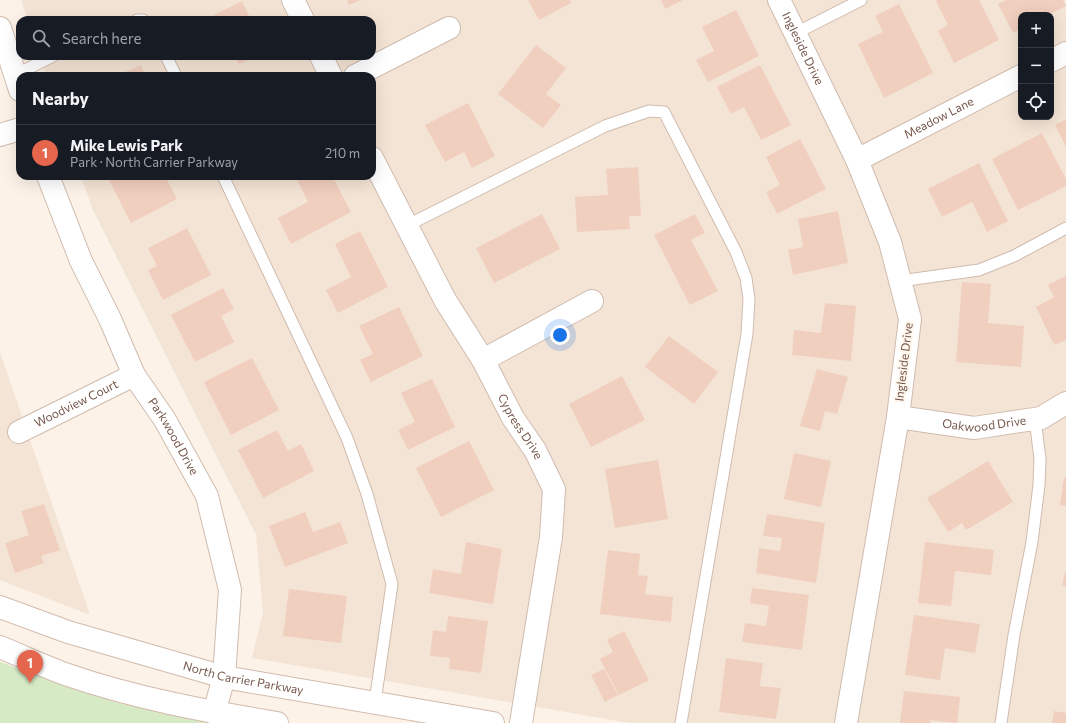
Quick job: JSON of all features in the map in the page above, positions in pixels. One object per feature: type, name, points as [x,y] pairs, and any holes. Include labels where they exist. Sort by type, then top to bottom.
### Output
[{"type":"street","points":[[293,0],[301,16]]},
{"type":"street","name":"Ingleside Drive","points":[[780,0],[858,160],[890,242],[910,319],[898,417],[846,723]]},
{"type":"street","points":[[0,28],[16,76]]},
{"type":"street","points":[[363,72],[449,28]]},
{"type":"street","points":[[1054,59],[1066,53]]},
{"type":"street","points":[[323,60],[329,72]]},
{"type":"street","name":"Meadow Lane","points":[[858,160],[1018,78]]},
{"type":"street","points":[[0,135],[16,130]]},
{"type":"street","name":"Cypress Drive","points":[[376,166],[444,300],[483,360],[513,418],[535,450],[554,489],[551,537],[521,723]]},
{"type":"street","name":"Parkwood Drive","points":[[50,180],[81,261],[110,319],[134,375],[164,420],[208,496],[230,590],[224,676],[214,718]]},
{"type":"street","points":[[483,360],[592,301]]},
{"type":"street","name":"Woodview Court","points":[[19,432],[134,375]]},
{"type":"street","name":"Oakwood Drive","points":[[898,417],[974,428],[1041,418],[1066,404]]},
{"type":"street","name":"North Carrier Parkway","points":[[0,607],[68,632],[224,676],[493,723]]},
{"type":"street","points":[[0,647],[64,674],[214,718],[277,723]]},
{"type":"lane","points":[[796,33],[861,0]]},
{"type":"lane","points":[[31,72],[48,60]]},
{"type":"lane","points":[[168,60],[174,72]]},
{"type":"lane","points":[[406,226],[606,126],[649,111],[664,112],[736,252],[746,278],[749,299],[747,334],[682,723]]},
{"type":"lane","points":[[225,180],[347,438],[367,494],[392,584],[376,702]]},
{"type":"lane","points":[[900,281],[979,270],[1014,256],[1066,228]]},
{"type":"lane","points":[[1001,723],[1014,635],[1032,542],[1039,486],[1040,460],[1035,419]]},
{"type":"shaded area","points":[[21,0],[1066,0],[1066,723],[630,723],[252,658],[263,612],[256,535],[92,208],[82,180],[376,180],[376,72],[46,72],[41,60],[376,60],[376,16],[27,16]]},
{"type":"shaded area","points":[[0,352],[90,615],[0,580]]},
{"type":"green space","points":[[0,662],[118,703],[212,723],[0,723]]},
{"type":"building","points":[[347,0],[360,0],[349,5]]},
{"type":"building","points":[[528,0],[569,0],[571,3],[539,20]]},
{"type":"building","points":[[661,0],[683,0],[665,9]]},
{"type":"building","points":[[979,0],[999,40],[954,63],[938,31],[948,25],[936,1]]},
{"type":"building","points":[[1006,0],[1063,0],[1066,6],[1054,12],[1018,12],[1018,30],[1013,33],[998,4]]},
{"type":"building","points":[[242,1],[249,16],[215,16]]},
{"type":"building","points":[[899,4],[933,73],[884,98],[858,44],[883,32],[875,16]]},
{"type":"building","points":[[736,10],[759,56],[708,82],[696,60],[714,51],[702,27]]},
{"type":"building","points":[[536,45],[566,68],[546,94],[561,105],[543,128],[498,94]]},
{"type":"building","points":[[237,60],[248,60],[239,64]]},
{"type":"building","points":[[141,65],[144,72],[125,72]]},
{"type":"building","points":[[760,65],[791,125],[761,140],[744,107],[731,114],[717,87]]},
{"type":"building","points":[[468,103],[495,156],[472,168],[464,152],[445,162],[425,125]]},
{"type":"building","points":[[1066,119],[1066,147],[1055,125]]},
{"type":"building","points":[[1042,133],[1066,179],[1066,186],[1018,210],[992,159]]},
{"type":"building","points":[[800,139],[826,189],[777,214],[766,192],[780,185],[766,157]]},
{"type":"building","points":[[979,163],[1008,221],[987,232],[972,202],[942,217],[928,189]]},
{"type":"building","points":[[638,167],[641,216],[629,216],[630,229],[577,232],[575,197],[608,195],[606,169]]},
{"type":"building","points":[[109,180],[167,180],[177,199],[131,223]]},
{"type":"building","points":[[297,180],[334,180],[351,212],[291,244],[278,218],[308,202]]},
{"type":"building","points":[[838,211],[848,263],[793,275],[788,250],[803,247],[798,219]]},
{"type":"building","points":[[542,214],[560,249],[494,283],[476,248]]},
{"type":"building","points":[[695,214],[705,233],[691,240],[718,291],[690,305],[654,235]]},
{"type":"building","points":[[187,228],[211,275],[163,300],[148,270],[157,266],[148,248]]},
{"type":"building","points":[[360,231],[388,287],[338,313],[326,290],[351,277],[335,244]]},
{"type":"building","points":[[1066,276],[1066,340],[1054,345],[1036,307],[1054,297],[1048,285]]},
{"type":"building","points":[[962,282],[991,284],[988,323],[1024,326],[1021,367],[956,362]]},
{"type":"building","points":[[223,288],[234,309],[221,316],[234,342],[195,362],[171,315]]},
{"type":"building","points":[[825,303],[856,306],[851,361],[792,355],[794,330],[821,333]]},
{"type":"building","points":[[399,307],[423,356],[371,382],[360,360],[373,354],[359,326]]},
{"type":"building","points":[[669,336],[718,372],[694,404],[645,367]]},
{"type":"building","points":[[252,358],[279,410],[231,435],[204,382]]},
{"type":"building","points":[[817,369],[848,377],[837,414],[825,411],[820,431],[800,426]]},
{"type":"building","points":[[622,376],[645,420],[591,447],[569,404]]},
{"type":"building","points":[[432,379],[455,427],[408,450],[398,430],[415,422],[401,393]]},
{"type":"building","points":[[277,430],[288,451],[301,444],[314,471],[263,498],[238,450]]},
{"type":"building","points":[[469,441],[494,490],[441,517],[416,468]]},
{"type":"building","points":[[794,453],[831,461],[821,507],[784,499]]},
{"type":"building","points":[[658,460],[668,519],[615,528],[605,469]]},
{"type":"building","points":[[988,461],[1013,502],[966,530],[962,523],[948,532],[927,498]]},
{"type":"building","points":[[1064,477],[1066,478],[1066,506],[1060,505]]},
{"type":"building","points":[[44,504],[60,550],[41,556],[44,563],[15,573],[5,543],[29,535],[21,511]]},
{"type":"building","points":[[305,512],[313,532],[340,522],[348,543],[285,567],[269,526]]},
{"type":"building","points":[[767,514],[825,523],[816,583],[756,573],[759,548],[780,551],[782,538],[763,536]]},
{"type":"building","points":[[466,542],[502,549],[493,604],[429,593],[433,569],[461,574]]},
{"type":"building","points":[[925,542],[994,550],[991,575],[955,571],[951,606],[918,603]]},
{"type":"building","points":[[608,550],[640,554],[638,575],[648,576],[645,594],[673,597],[671,622],[600,614]]},
{"type":"building","points":[[1066,572],[1066,587],[1062,586]]},
{"type":"building","points":[[752,588],[809,595],[802,650],[742,642],[745,623],[766,626],[769,606],[750,603]]},
{"type":"building","points":[[289,589],[347,596],[341,643],[283,636]]},
{"type":"building","points":[[914,615],[980,624],[975,653],[945,648],[940,680],[905,675]]},
{"type":"building","points":[[448,616],[488,621],[481,673],[449,669],[450,658],[430,656],[433,630],[446,632]]},
{"type":"building","points":[[624,631],[649,680],[619,695],[600,659],[613,652],[607,640]]},
{"type":"building","points":[[726,658],[763,663],[760,686],[781,688],[776,719],[719,712]]},
{"type":"building","points":[[604,669],[618,695],[605,702],[591,675]]},
{"type":"building","points":[[904,691],[960,697],[957,723],[930,720],[930,723],[900,723]]},
{"type":"building","points":[[1054,711],[1066,713],[1066,723],[1052,723]]},
{"type":"place","name":"Mike Lewis Park","points":[[30,683]]}]
